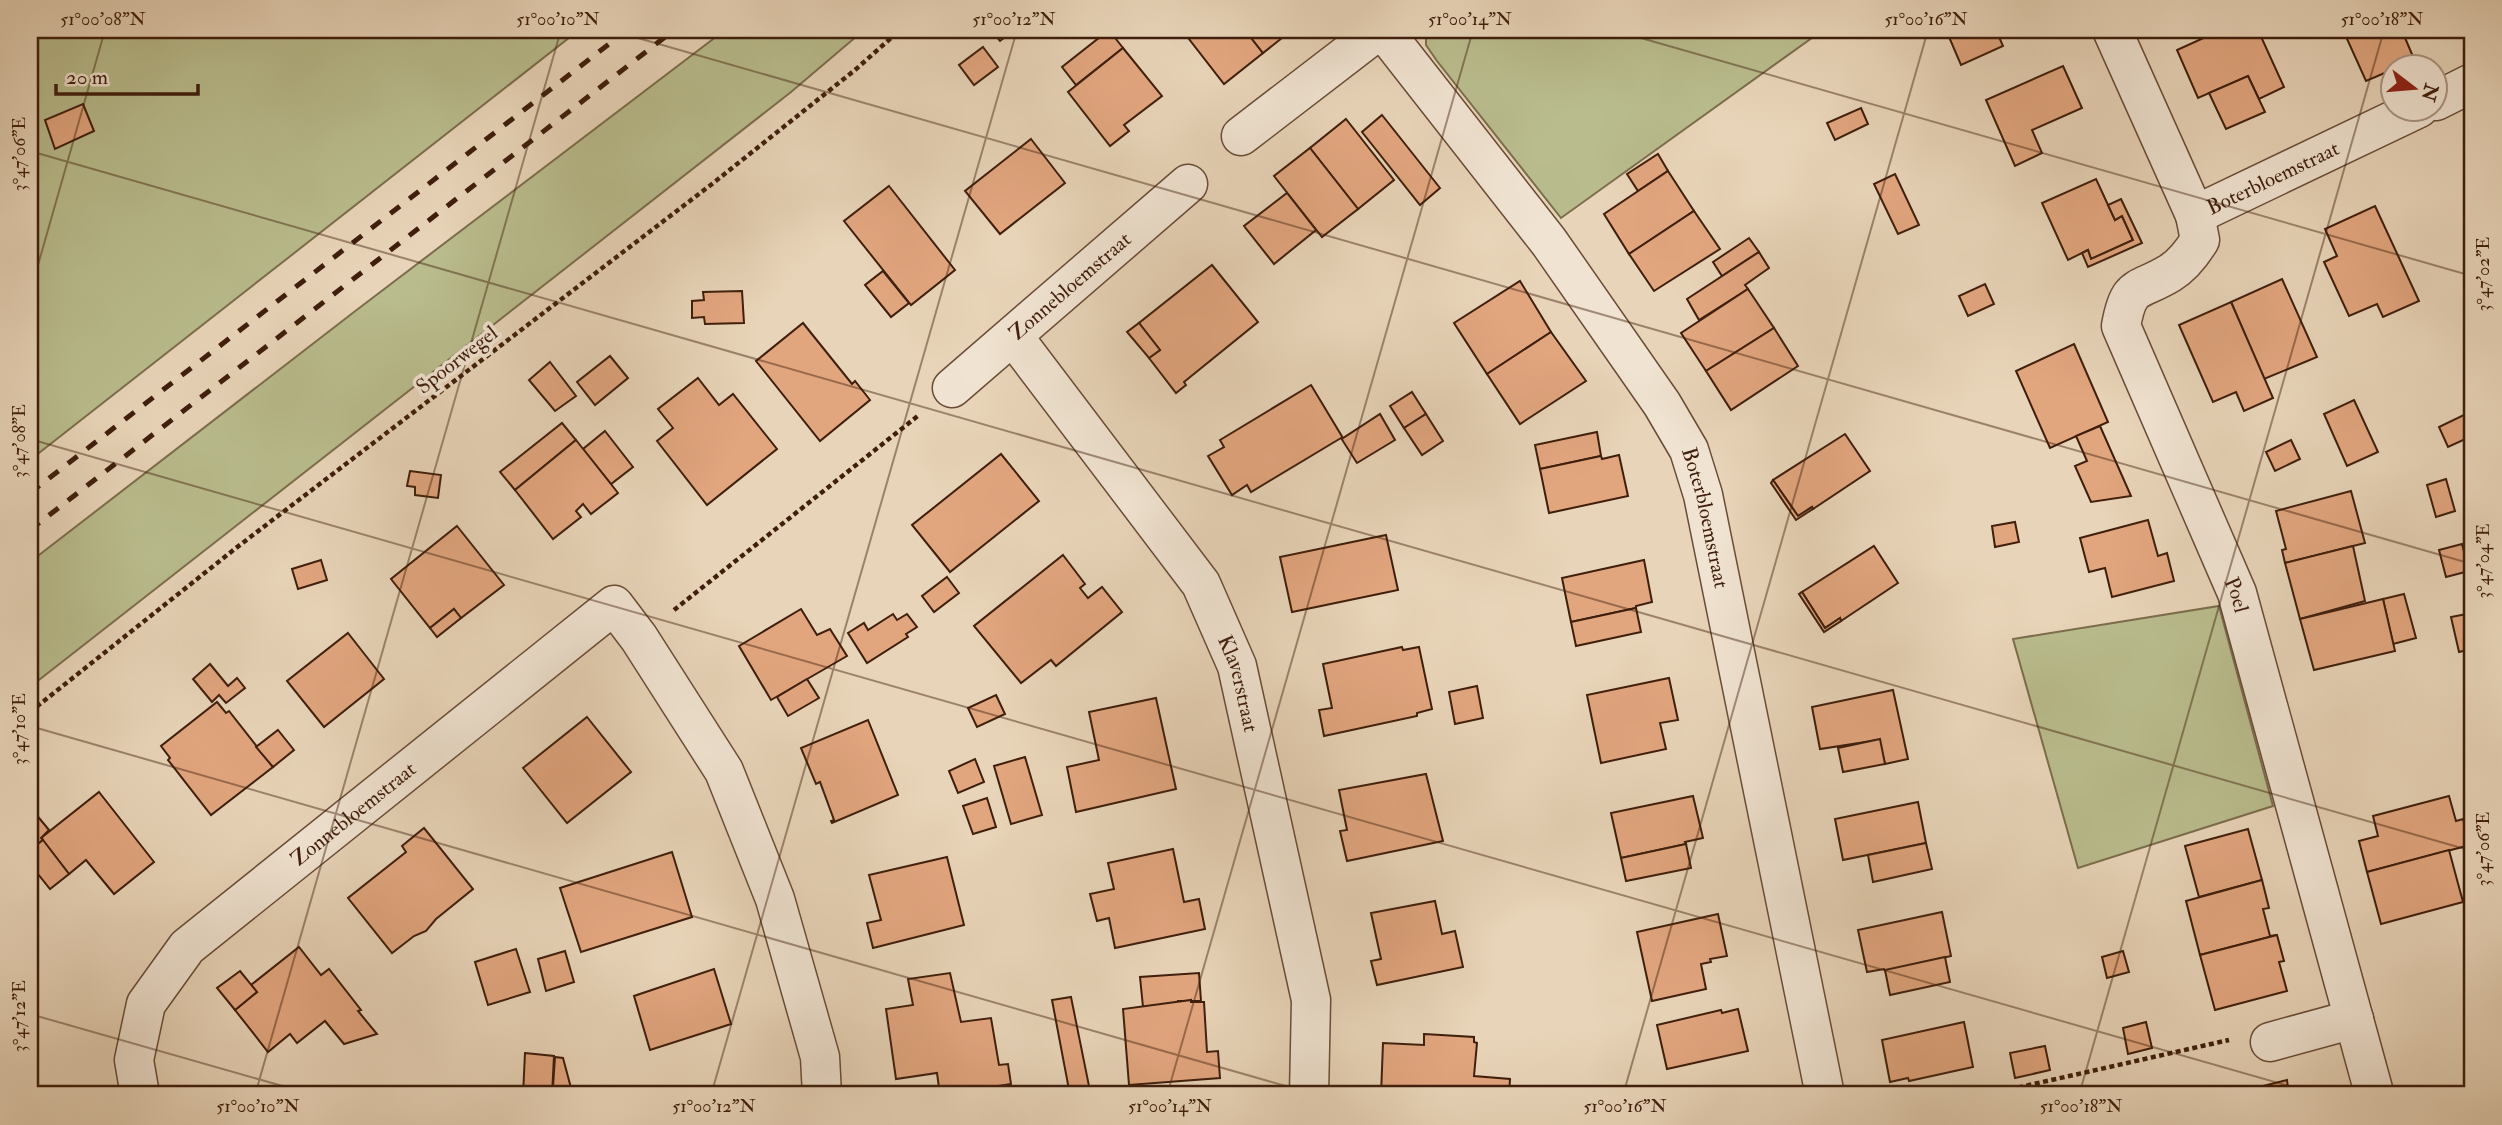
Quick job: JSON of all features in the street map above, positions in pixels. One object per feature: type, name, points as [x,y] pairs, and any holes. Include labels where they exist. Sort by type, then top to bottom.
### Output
[{"type":"street","name":"Boterbloemstraat","points":[[1241,136],[1381,30],[1549,242],[1662,404],[1689,450],[1703,495],[1825,1095]]},
{"type":"street","name":"Boterbloemstraat","points":[[2112,30],[2195,215],[2390,122]]},
{"type":"street","points":[[2450,94],[2472,83]]},
{"type":"street","name":"Zonnebloemstraat","points":[[952,388],[1188,184]]},
{"type":"street","name":"Poel","points":[[2195,215],[2200,240],[2188,258],[2171,272],[2139,287],[2126,302],[2121,326],[2237,593],[2373,1089]]},
{"type":"street","name":"Klaverstraat","points":[[1013,336],[1201,584],[1237,666],[1311,1000],[1309,1095]]},
{"type":"street","name":"Zonnebloemstraat","points":[[140,1095],[134,1060],[146,1004],[187,947],[614,605],[639,638]]},
{"type":"street","points":[[639,638],[724,771],[775,899],[820,1057],[822,1095]]},
{"type":"street","points":[[2270,1042],[2354,1019]]},
{"type":"path","name":"Spoorwegel","points":[[30,712],[236,548],[712,184],[855,70],[900,30]]},
{"type":"path","points":[[639,638],[952,388]]},
{"type":"path","points":[[1985,1095],[2253,1035],[2270,1042]]},
{"type":"green space","points":[[30,30],[579,30],[30,460]]},
{"type":"green space","points":[[725,30],[864,30],[791,92],[30,687],[30,562]]},
{"type":"green space","points":[[1426,30],[1823,30],[1561,218],[1437,61],[1426,45]]},
{"type":"green space","points":[[2219,606],[2273,806],[2078,868],[2013,639]]},
{"type":"building","points":[[991,30],[1015,30],[1000,41]]},
{"type":"building","points":[[1109,30],[1123,48],[1076,85],[1062,67]]},
{"type":"building","points":[[1182,30],[1245,30],[1263,53],[1224,84]]},
{"type":"building","points":[[1245,30],[1292,30],[1263,53]]},
{"type":"building","points":[[1946,30],[1996,30],[2003,46],[1961,65]]},
{"type":"building","points":[[1996,30],[2018,30],[1999,38]]},
{"type":"building","points":[[2221,30],[2258,30],[2284,87],[2259,99],[2248,76],[2198,98],[2177,50]]},
{"type":"building","points":[[2343,30],[2411,30],[2403,33],[2411,52],[2380,52],[2380,75],[2366,81]]},
{"type":"building","points":[[983,47],[998,67],[974,85],[959,65]]},
{"type":"building","points":[[1123,48],[1162,96],[1124,125],[1129,131],[1110,146],[1068,92]]},
{"type":"building","points":[[2063,66],[2082,108],[2032,130],[2042,153],[2015,166],[1986,100]]},
{"type":"building","points":[[2248,76],[2265,112],[2226,129],[2209,93]]},
{"type":"building","points":[[83,104],[94,131],[55,149],[45,120]]},
{"type":"building","points":[[1861,108],[1868,124],[1835,140],[1827,123]]},
{"type":"building","points":[[1382,115],[1440,188],[1420,205],[1362,132]]},
{"type":"building","points":[[1346,119],[1394,180],[1358,209],[1310,148]]},
{"type":"building","points":[[1031,139],[1065,183],[1000,234],[965,191]]},
{"type":"building","points":[[1310,148],[1358,209],[1322,237],[1274,176]]},
{"type":"building","points":[[1658,154],[1668,171],[1638,191],[1627,174]]},
{"type":"building","points":[[1668,171],[1694,211],[1629,254],[1604,214]]},
{"type":"building","points":[[1895,174],[1919,225],[1898,234],[1874,184]]},
{"type":"building","points":[[2096,179],[2115,220],[2122,216],[2133,240],[2091,259],[2088,250],[2068,260],[2042,203]]},
{"type":"building","points":[[889,186],[955,270],[911,305],[844,221]]},
{"type":"building","points":[[1287,193],[1316,230],[1274,264],[1244,226]]},
{"type":"building","points":[[2121,199],[2142,243],[2088,267],[2082,253],[2088,250],[2091,259],[2133,240],[2122,216],[2115,220],[2108,205]]},
{"type":"building","points":[[2375,206],[2419,301],[2383,317],[2377,304],[2349,316],[2324,262],[2337,256],[2325,229]]},
{"type":"building","points":[[1694,211],[1720,249],[1654,291],[1629,254]]},
{"type":"building","points":[[1749,238],[1759,252],[1722,276],[1713,262]]},
{"type":"building","points":[[1759,252],[1769,268],[1745,285],[1748,289],[1699,320],[1687,299]]},
{"type":"building","points":[[1212,265],[1258,322],[1184,382],[1186,385],[1176,393],[1149,358],[1160,350],[1139,323]]},
{"type":"building","points":[[883,271],[909,303],[891,317],[865,285]]},
{"type":"building","points":[[2282,279],[2317,357],[2264,379],[2231,302]]},
{"type":"building","points":[[1520,281],[1551,332],[1487,374],[1454,323]]},
{"type":"building","points":[[1985,284],[1994,304],[1968,316],[1959,296]]},
{"type":"building","points":[[1748,289],[1774,328],[1706,371],[1681,333]]},
{"type":"building","points":[[742,291],[744,323],[705,324],[704,317],[692,318],[692,301],[704,300],[703,292]]},
{"type":"building","points":[[2231,302],[2273,398],[2244,411],[2236,392],[2213,402],[2179,325]]},
{"type":"building","points":[[803,323],[852,384],[855,381],[870,400],[820,441],[756,361]]},
{"type":"building","points":[[1139,323],[1160,350],[1149,358],[1127,332]]},
{"type":"building","points":[[1774,328],[1798,366],[1731,410],[1706,371]]},
{"type":"building","points":[[1551,332],[1586,381],[1520,424],[1487,374]]},
{"type":"building","points":[[2074,344],[2108,422],[2050,448],[2016,371]]},
{"type":"building","points":[[610,356],[628,378],[595,405],[577,382]]},
{"type":"building","points":[[550,362],[576,396],[555,411],[529,380]]},
{"type":"building","points":[[698,378],[719,405],[733,394],[777,449],[707,505],[657,441],[673,428],[658,409]]},
{"type":"building","points":[[1311,385],[1343,438],[1380,414],[1395,440],[1357,463],[1341,438],[1251,492],[1247,485],[1232,495],[1208,456],[1224,447],[1220,440]]},
{"type":"building","points":[[1412,392],[1426,414],[1404,428],[1390,406]]},
{"type":"building","points":[[2354,400],[2378,452],[2347,466],[2324,414]]},
{"type":"building","points":[[2472,411],[2472,436],[2448,447],[2439,427]]},
{"type":"building","points":[[1426,414],[1443,441],[1422,455],[1404,428]]},
{"type":"building","points":[[562,423],[576,440],[515,490],[500,472]]},
{"type":"building","points":[[2100,426],[2131,496],[2091,502],[2075,466],[2087,461],[2076,436]]},
{"type":"building","points":[[605,431],[633,467],[611,484],[583,449]]},
{"type":"building","points":[[1597,432],[1601,456],[1540,469],[1535,445]]},
{"type":"building","points":[[1845,434],[1870,471],[1798,516],[1773,480]]},
{"type":"building","points":[[576,440],[618,493],[591,514],[583,504],[576,511],[581,517],[553,539],[515,490]]},
{"type":"building","points":[[2291,440],[2300,459],[2275,471],[2266,452]]},
{"type":"building","points":[[1001,454],[1039,501],[950,572],[912,525]]},
{"type":"building","points":[[1619,455],[1628,496],[1549,513],[1540,469],[1601,456],[1602,459]]},
{"type":"building","points":[[410,471],[441,475],[438,498],[415,495],[415,487],[407,486]]},
{"type":"building","points":[[2446,479],[2455,511],[2436,517],[2427,485]]},
{"type":"building","points":[[1773,480],[1798,516],[1812,507],[1813,509],[1796,520],[1771,483]]},
{"type":"building","points":[[2351,491],[2365,543],[2285,563],[2282,550],[2286,549],[2276,511]]},
{"type":"building","points":[[2148,520],[2158,556],[2167,553],[2174,581],[2112,597],[2105,568],[2089,572],[2080,538]]},
{"type":"building","points":[[2015,522],[2019,542],[1995,547],[1992,526]]},
{"type":"building","points":[[457,526],[504,585],[461,618],[454,609],[430,628],[391,579]]},
{"type":"building","points":[[1386,535],[1398,590],[1292,612],[1280,557]]},
{"type":"building","points":[[2462,544],[2469,571],[2446,577],[2439,550]]},
{"type":"building","points":[[1874,546],[1898,583],[1841,621],[1840,618],[1825,628],[1802,592]]},
{"type":"building","points":[[2353,546],[2365,601],[2300,619],[2285,563]]},
{"type":"building","points":[[1063,555],[1085,584],[1080,588],[1088,598],[1102,587],[1122,612],[1056,666],[1051,660],[1021,683],[974,626]]},
{"type":"building","points":[[321,560],[327,580],[298,589],[292,569]]},
{"type":"building","points":[[1644,560],[1652,602],[1571,622],[1562,578]]},
{"type":"building","points":[[947,577],[959,593],[934,612],[922,596]]},
{"type":"building","points":[[1802,592],[1825,628],[1840,618],[1841,621],[1824,632],[1799,594]]},
{"type":"building","points":[[2404,594],[2416,638],[2393,644],[2383,599]]},
{"type":"building","points":[[2383,599],[2395,651],[2314,670],[2300,619]]},
{"type":"building","points":[[1636,608],[1641,632],[1576,646],[1571,622]]},
{"type":"building","points":[[454,609],[461,618],[437,637],[430,628]]},
{"type":"building","points":[[801,609],[817,635],[830,629],[847,656],[771,700],[739,646]]},
{"type":"building","points":[[2472,613],[2472,649],[2459,652],[2451,617]]},
{"type":"building","points":[[893,614],[897,620],[907,614],[917,627],[906,634],[908,637],[867,663],[848,633],[864,623],[868,630]]},
{"type":"building","points":[[348,633],[384,679],[324,727],[287,681]]},
{"type":"building","points":[[1402,647],[1403,650],[1419,647],[1432,709],[1417,713],[1417,716],[1324,736],[1319,710],[1332,708],[1323,664]]},
{"type":"building","points":[[210,664],[228,686],[237,678],[245,688],[226,703],[219,695],[212,702],[193,679]]},
{"type":"building","points":[[1669,678],[1678,720],[1660,723],[1666,749],[1601,763],[1587,695]]},
{"type":"building","points":[[807,679],[819,698],[788,716],[777,697]]},
{"type":"building","points":[[1477,686],[1483,718],[1455,724],[1449,692]]},
{"type":"building","points":[[1893,690],[1908,759],[1885,764],[1879,740],[1820,749],[1812,707]]},
{"type":"building","points":[[996,695],[1005,714],[977,727],[968,708]]},
{"type":"building","points":[[1156,698],[1176,789],[1076,812],[1067,767],[1099,760],[1089,712]]},
{"type":"building","points":[[217,702],[226,713],[229,711],[273,767],[211,815],[168,760],[170,758],[161,746]]},
{"type":"building","points":[[587,717],[631,772],[567,823],[523,768]]},
{"type":"building","points":[[868,720],[898,795],[832,823],[834,820],[820,782],[816,784],[801,748]]},
{"type":"building","points":[[278,730],[294,750],[273,767],[256,747]]},
{"type":"building","points":[[1880,739],[1885,764],[1843,772],[1838,748]]},
{"type":"building","points":[[1025,757],[1042,815],[1011,824],[994,766]]},
{"type":"building","points":[[975,759],[984,782],[958,793],[949,771]]},
{"type":"building","points":[[1426,774],[1443,841],[1347,861],[1340,831],[1347,830],[1339,790]]},
{"type":"building","points":[[99,792],[154,862],[114,894],[86,860],[69,874],[41,838]]},
{"type":"building","points":[[1693,796],[1703,838],[1621,858],[1611,813]]},
{"type":"building","points":[[2449,796],[2456,821],[2463,819],[2470,845],[2367,872],[2359,841],[2378,836],[2373,816]]},
{"type":"building","points":[[987,798],[996,827],[973,834],[963,806]]},
{"type":"building","points":[[1918,802],[1926,843],[1843,860],[1835,819]]},
{"type":"building","points":[[30,807],[49,830],[41,838],[43,840],[30,850]]},
{"type":"building","points":[[424,828],[473,889],[436,919],[426,931],[414,936],[392,953],[348,898],[406,852],[402,846]]},
{"type":"building","points":[[2248,829],[2262,880],[2199,897],[2185,846]]},
{"type":"building","points":[[43,840],[69,874],[50,889],[30,864],[30,850]]},
{"type":"building","points":[[1926,843],[1932,869],[1873,882],[1868,855]]},
{"type":"building","points":[[1686,844],[1691,868],[1626,881],[1621,858]]},
{"type":"building","points":[[1173,849],[1184,902],[1199,899],[1205,929],[1115,948],[1109,918],[1097,921],[1090,894],[1114,889],[1108,863]]},
{"type":"building","points":[[2449,850],[2463,902],[2381,924],[2367,872]]},
{"type":"building","points":[[672,852],[692,917],[581,952],[560,888]]},
{"type":"building","points":[[947,857],[964,925],[873,948],[867,923],[881,920],[869,875]]},
{"type":"building","points":[[2262,880],[2269,908],[2263,909],[2270,936],[2277,935],[2200,955],[2186,901]]},
{"type":"building","points":[[1435,901],[1442,934],[1455,931],[1463,967],[1377,985],[1371,961],[1381,959],[1371,913]]},
{"type":"building","points":[[1942,912],[1951,956],[1885,971],[1867,972],[1858,930]]},
{"type":"building","points":[[1718,914],[1727,956],[1710,959],[1711,962],[1701,964],[1706,989],[1652,1001],[1637,932]]},
{"type":"building","points":[[2277,935],[2284,961],[2279,962],[2287,991],[2215,1010],[2200,955]]},
{"type":"building","points":[[299,947],[321,975],[329,969],[377,1034],[344,1044],[325,1021],[297,1043],[290,1034],[268,1052],[235,1010],[257,992],[251,985]]},
{"type":"building","points":[[516,949],[530,992],[488,1005],[475,962]]},
{"type":"building","points":[[565,951],[574,982],[546,991],[538,959]]},
{"type":"building","points":[[2123,951],[2129,972],[2107,978],[2102,957]]},
{"type":"building","points":[[1945,957],[1950,982],[1890,995],[1885,970]]},
{"type":"building","points":[[714,969],[731,1024],[650,1050],[634,996]]},
{"type":"building","points":[[240,971],[257,992],[235,1010],[217,988]]},
{"type":"building","points":[[950,973],[961,1022],[991,1018],[999,1065],[1008,1064],[1011,1084],[940,1095],[937,1073],[896,1079],[886,1009],[913,1005],[908,979]]},
{"type":"building","points":[[1199,973],[1201,1001],[1178,1001],[1143,1007],[1140,977]]},
{"type":"building","points":[[1071,997],[1090,1091],[1098,1089],[1105,1095],[1070,1095],[1052,1000]]},
{"type":"building","points":[[1191,1000],[1204,1002],[1207,1052],[1218,1051],[1220,1078],[1129,1085],[1123,1009]]},
{"type":"building","points":[[1738,1009],[1748,1051],[1667,1069],[1657,1025],[1721,1010],[1722,1013]]},
{"type":"building","points":[[1964,1022],[1973,1067],[1909,1081],[1908,1078],[1890,1082],[1882,1040]]},
{"type":"building","points":[[2146,1022],[2152,1048],[2128,1054],[2123,1028]]},
{"type":"building","points":[[1424,1034],[1474,1037],[1474,1042],[1477,1043],[1474,1076],[1510,1079],[1509,1095],[1381,1095],[1383,1043],[1424,1045]]},
{"type":"building","points":[[2045,1046],[2050,1070],[2015,1078],[2010,1053]]},
{"type":"building","points":[[525,1053],[554,1056],[552,1095],[523,1095]]},
{"type":"building","points":[[555,1057],[563,1058],[571,1088],[553,1087]]},
{"type":"building","points":[[2287,1080],[2288,1088],[2261,1095],[2248,1095],[2247,1090]]},
{"type":"building","points":[[2288,1088],[2290,1095],[2261,1095]]},
{"type":"building","points":[[2247,1090],[2248,1095],[2225,1095]]},
{"type":"railway","points":[[30,493],[627,30]]},
{"type":"railway","points":[[30,530],[674,30]]}]
